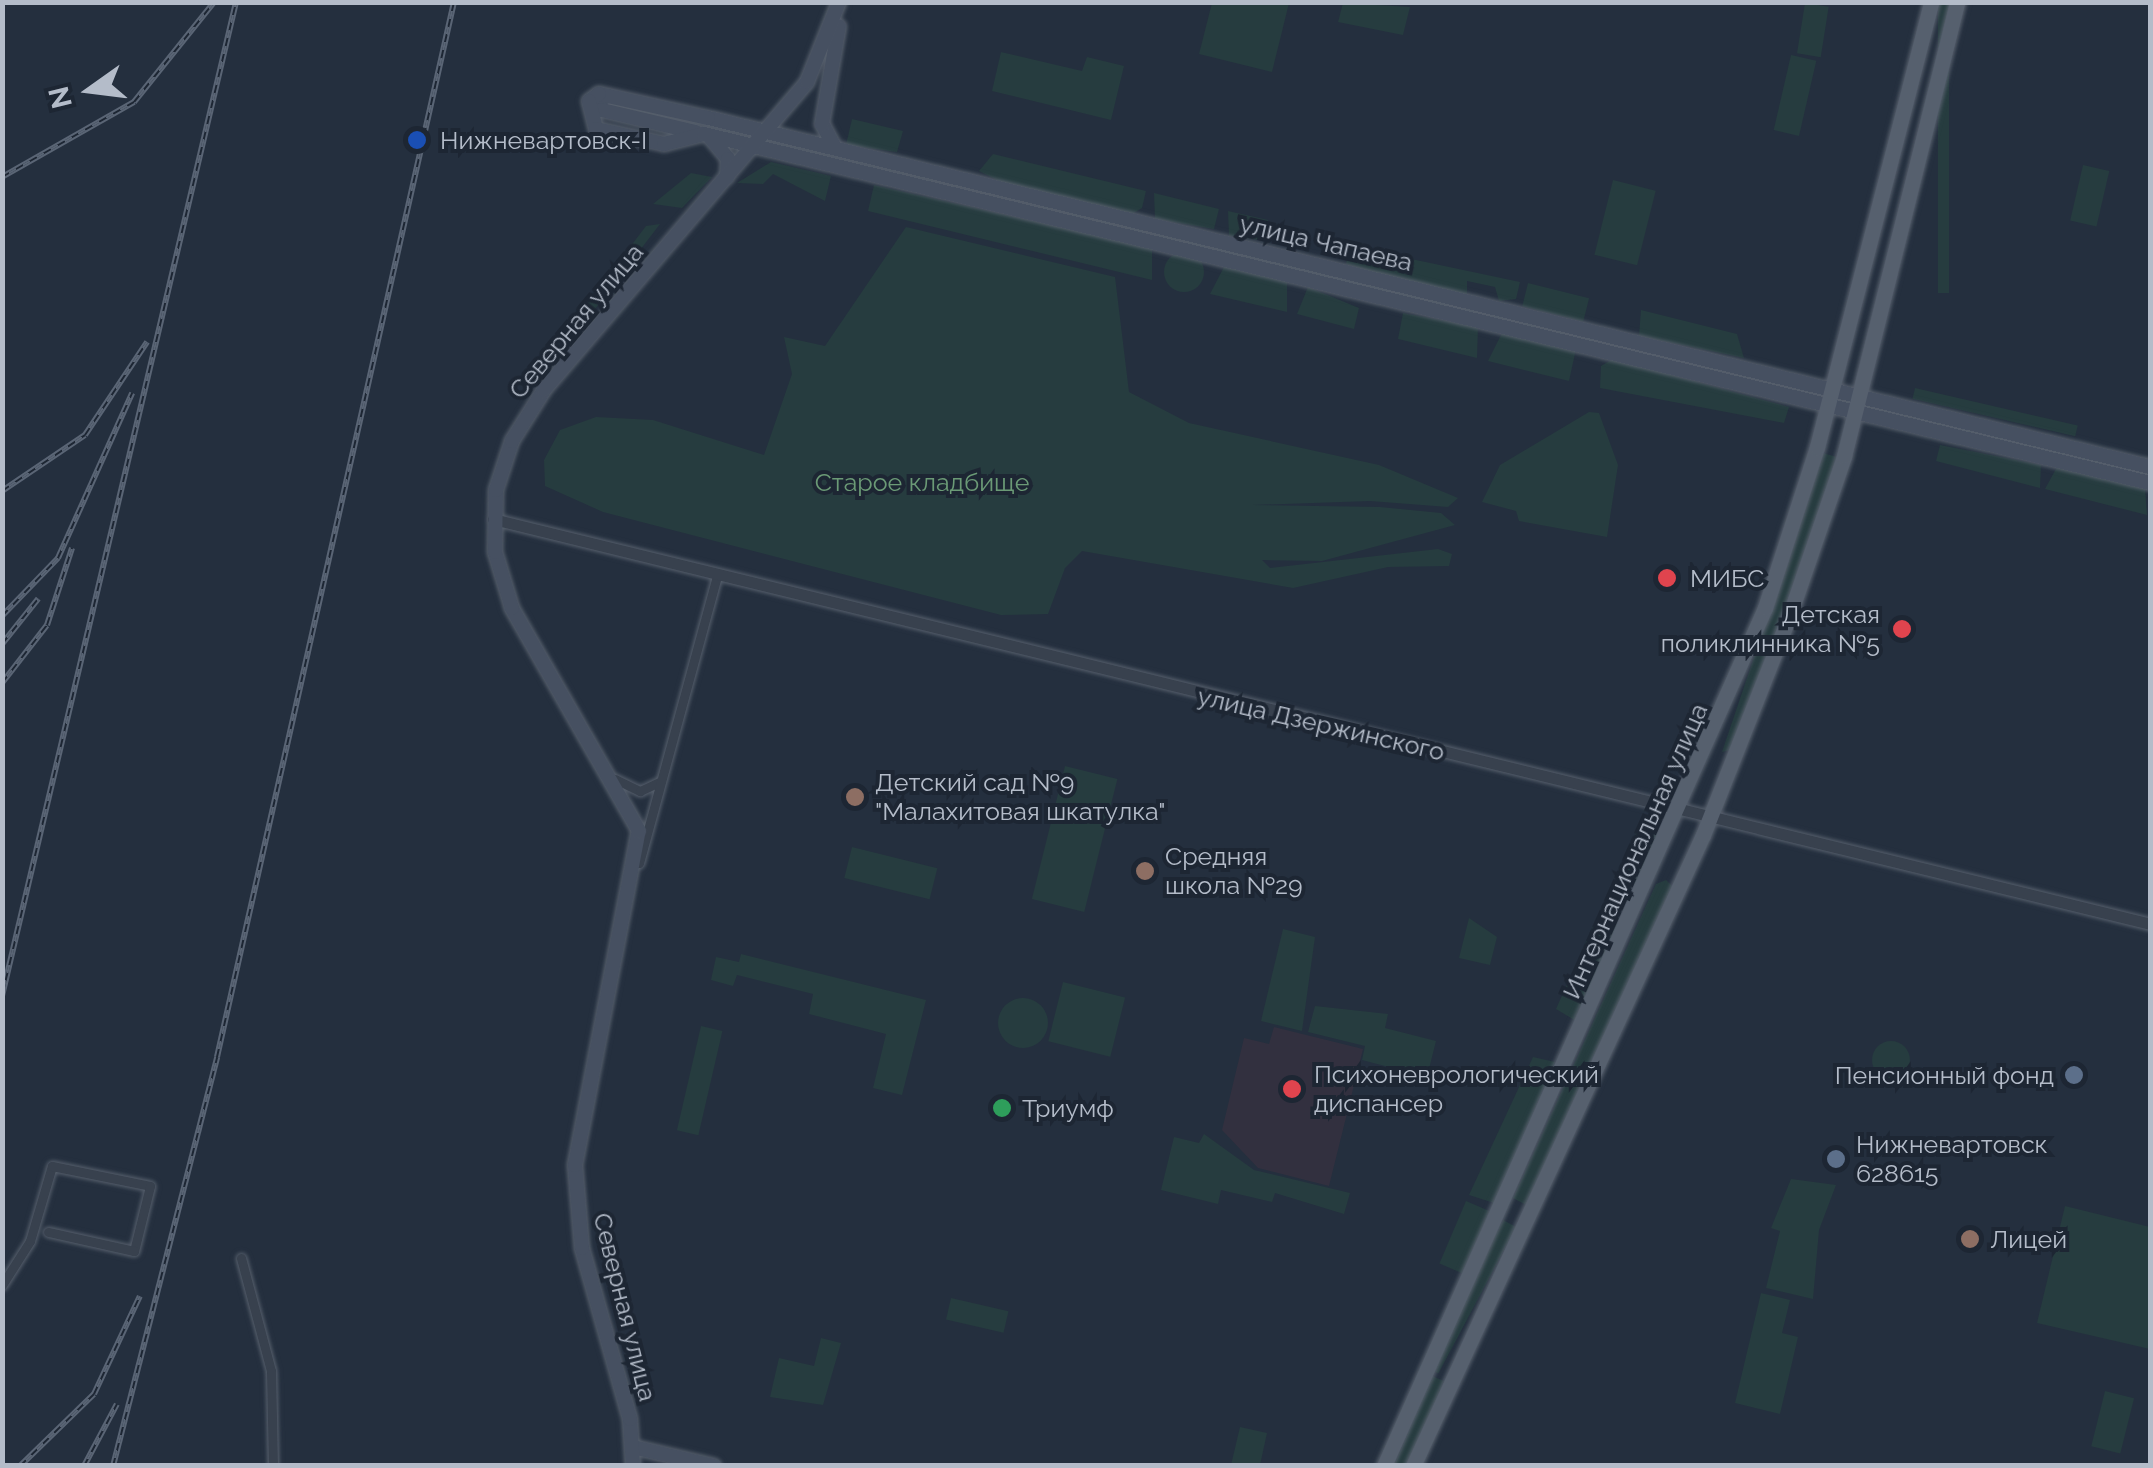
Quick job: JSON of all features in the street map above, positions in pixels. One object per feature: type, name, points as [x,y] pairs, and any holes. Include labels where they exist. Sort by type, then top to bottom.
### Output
[{"type":"main road","name":"Северная улица","points":[[633,1466],[634,1447],[582,1248],[575,1176],[638,866],[636,822],[615,779],[512,608],[493,519],[501,470],[530,408],[767,132],[812,73],[841,2]]},
{"type":"main road","points":[[835,149],[822,124],[841,2]]},
{"type":"main road","name":"Интернациональная улица","points":[[1384,1466],[1711,741],[1828,406],[1932,2]]},
{"type":"main road","name":"Интернациональная улица","points":[[1413,1466],[1677,892],[1737,752],[1855,413],[1958,2]]},
{"type":"main road","name":"улица Чапаева","points":[[608,96],[600,109],[2146,482]]},
{"type":"main road","name":"улица Чапаева","points":[[701,133],[664,144],[590,125],[590,98],[608,96],[767,132],[2148,466]]},
{"type":"main road","points":[[701,133],[726,154],[727,178]]},
{"type":"main road","points":[[1054,218],[1057,202]]},
{"type":"main road","points":[[1858,294],[1884,301]]},
{"type":"main road","points":[[2146,482],[2148,466]]},
{"type":"main road","points":[[1711,741],[1722,761],[1737,752]]},
{"type":"main road","points":[[1651,880],[1670,872],[1677,892]]},
{"type":"main road","points":[[634,1447],[714,1466]]},
{"type":"street","name":"улица Дзержинского","points":[[493,519],[2150,924]]},
{"type":"street","name":"Северная улица","points":[[638,866],[718,576]]},
{"type":"street","points":[[615,779],[640,791],[662,780]]},
{"type":"street","points":[[2,1285],[30,1241],[52,1166],[150,1186],[134,1251],[48,1232]]},
{"type":"street","points":[[241,1258],[271,1371],[273,1466]]},
{"type":"shaded area","name":"Психоневрологический диспансер","points":[[1274,1027],[1363,1049],[1329,1186],[1258,1168],[1222,1130],[1244,1038],[1269,1044]]},
{"type":"green space","points":[[1212,3],[1289,3],[1272,72],[1199,54]]},
{"type":"green space","points":[[1343,3],[1410,7],[1403,35],[1338,22]]},
{"type":"green space","points":[[1805,3],[1829,7],[1821,57],[1797,53]]},
{"type":"green space","points":[[1938,3],[1949,3],[1949,293],[1938,293]]},
{"type":"green space","points":[[1001,52],[1082,71],[1087,57],[1124,66],[1111,120],[992,91]]},
{"type":"green space","points":[[1791,55],[1816,61],[1799,136],[1774,130]]},
{"type":"green space","points":[[852,119],[903,131],[897,152],[846,145]]},
{"type":"green space","points":[[993,154],[1146,191],[1142,208],[1132,214],[1003,183],[979,171]]},
{"type":"green space","points":[[771,162],[831,176],[825,201],[773,174],[763,184],[737,183]]},
{"type":"green space","points":[[2083,165],[2109,171],[2096,227],[2070,221]]},
{"type":"green space","points":[[691,173],[712,177],[682,208],[653,204]]},
{"type":"green space","points":[[1613,180],[1656,191],[1637,265],[1594,255]]},
{"type":"green space","points":[[874,185],[1152,248],[1152,280],[868,211]]},
{"type":"green space","points":[[1154,193],[1219,209],[1214,229],[1155,219]]},
{"type":"green space","points":[[1228,211],[1268,220],[1268,241],[1229,236]]},
{"type":"green space","points":[[660,224],[592,313],[580,313],[646,226]]},
{"type":"green space","name":"Старое кладбище","points":[[906,227],[1115,277],[1129,392],[1189,423],[1379,465],[1458,498],[1448,507],[1370,501],[1252,505],[1380,507],[1441,513],[1455,525],[1322,561],[1262,560],[1270,568],[1438,549],[1452,554],[1449,566],[1388,567],[1293,588],[1082,551],[1065,568],[1048,614],[1001,615],[603,512],[545,486],[544,460],[560,430],[596,417],[653,420],[764,455],[792,374],[784,337],[825,346]]},
{"type":"green space","points":[[1350,246],[1520,282],[1516,299],[1499,301],[1495,287],[1467,281],[1467,300],[1346,264]]},
{"type":"green space","points":[[1184,252],[1198,258],[1204,272],[1198,286],[1184,292],[1170,286],[1164,272],[1170,258]]},
{"type":"green space","points":[[1225,265],[1287,281],[1287,312],[1210,294]]},
{"type":"green space","points":[[1528,283],[1589,298],[1583,322],[1522,306]]},
{"type":"green space","points":[[1308,287],[1359,308],[1354,329],[1297,314]]},
{"type":"green space","points":[[1641,310],[1737,334],[1744,358],[1639,336]]},
{"type":"green space","points":[[1403,313],[1478,327],[1477,358],[1398,339]]},
{"type":"green space","points":[[1502,333],[1576,349],[1569,381],[1488,361]]},
{"type":"green space","points":[[1613,359],[1789,407],[1784,423],[1600,388],[1601,366]]},
{"type":"green space","points":[[1915,388],[2078,426],[2075,436],[1913,399]]},
{"type":"green space","points":[[1589,412],[1599,413],[1618,465],[1607,537],[1519,521],[1516,511],[1482,502],[1500,465]]},
{"type":"green space","points":[[1940,445],[2041,465],[2040,488],[1936,461]]},
{"type":"green space","points":[[1823,453],[1837,457],[1808,545],[1731,750],[1722,752]]},
{"type":"green space","points":[[2057,467],[2145,489],[2147,515],[2045,489]]},
{"type":"green space","points":[[1065,766],[1117,779],[1084,912],[1032,899]]},
{"type":"green space","points":[[1641,822],[1659,835],[1638,886],[1616,877]]},
{"type":"green space","points":[[852,847],[937,868],[930,899],[844,878]]},
{"type":"green space","points":[[1666,880],[1672,886],[1526,1205],[1513,1198],[1656,884]]},
{"type":"green space","points":[[1598,915],[1619,925],[1581,1024],[1556,1009]]},
{"type":"green space","points":[[1469,918],[1497,937],[1490,965],[1459,958]]},
{"type":"green space","points":[[1283,929],[1315,937],[1302,1031],[1261,1021]]},
{"type":"green space","points":[[741,954],[926,1000],[902,1095],[873,1088],[886,1034],[809,1014],[813,994],[737,975],[733,986],[711,980],[716,957],[739,962]]},
{"type":"green space","points":[[1063,982],[1125,997],[1110,1057],[1048,1041]]},
{"type":"green space","points":[[1023,998],[1041,1005],[1048,1023],[1041,1041],[1023,1048],[1005,1041],[998,1023],[1005,1005]]},
{"type":"green space","points":[[1315,1006],[1388,1014],[1385,1028],[1436,1041],[1427,1077],[1362,1060],[1365,1046],[1308,1032]]},
{"type":"green space","points":[[701,1026],[722,1031],[698,1135],[677,1130]]},
{"type":"green space","points":[[1891,1041],[1905,1046],[1910,1060],[1905,1074],[1891,1079],[1877,1074],[1872,1060],[1877,1046]]},
{"type":"green space","points":[[1533,1057],[1555,1062],[1494,1203],[1469,1195]]},
{"type":"green space","points":[[1204,1134],[1254,1170],[1350,1193],[1344,1214],[1275,1193],[1272,1202],[1221,1190],[1218,1204],[1161,1190],[1174,1137],[1199,1143]]},
{"type":"green space","points":[[1791,1179],[1836,1185],[1819,1230],[1813,1299],[1766,1288],[1780,1231],[1771,1228]]},
{"type":"green space","points":[[1466,1201],[1490,1211],[1463,1274],[1439,1264]]},
{"type":"green space","points":[[2065,1206],[2150,1227],[2150,1349],[2037,1323]]},
{"type":"green space","points":[[1503,1220],[1516,1227],[1438,1374],[1425,1367]]},
{"type":"green space","points":[[1761,1293],[1790,1300],[1782,1333],[1798,1337],[1780,1414],[1735,1403]]},
{"type":"green space","points":[[951,1298],[1008,1311],[1004,1333],[946,1319]]},
{"type":"green space","points":[[821,1338],[841,1343],[823,1405],[770,1397],[779,1358],[814,1366]]},
{"type":"green space","points":[[1432,1376],[1444,1381],[1408,1466],[1394,1466]]},
{"type":"green space","points":[[2105,1391],[2134,1398],[2120,1454],[2091,1446]]},
{"type":"green space","points":[[1240,1427],[1267,1433],[1260,1465],[1231,1465]]},
{"type":"railway","points":[[2,177],[134,102],[214,2]]},
{"type":"railway","points":[[2,996],[236,2]]},
{"type":"railway","points":[[113,1466],[217,1057],[454,2]]},
{"type":"railway","points":[[2,491],[85,435],[147,342]]},
{"type":"railway","points":[[2,616],[58,558],[132,393]]},
{"type":"railway","points":[[2,683],[47,625],[72,548]]},
{"type":"railway","points":[[2,644],[38,599]]},
{"type":"railway","points":[[20,1466],[94,1394],[140,1296]]},
{"type":"railway","points":[[84,1466],[117,1404]]},
{"type":"place","name":"Нижневартовск-I","points":[[417,140]]},
{"type":"place","name":"МИБС","points":[[1667,578]]},
{"type":"place","name":"Детская поликлинника №5","points":[[1902,629]]},
{"type":"place","name":"Детский сад №9 \"Малахитовая шкатулка\"","points":[[855,797]]},
{"type":"place","name":"Средняя школа №29","points":[[1145,871]]},
{"type":"place","name":"Пенсионный фонд","points":[[2074,1075]]},
{"type":"place","name":"Психоневрологический диспансер","points":[[1292,1089]]},
{"type":"place","name":"Триумф","points":[[1002,1108]]},
{"type":"place","name":"Нижневартовск 628615","points":[[1836,1159]]},
{"type":"place","name":"Лицей","points":[[1970,1239]]}]
